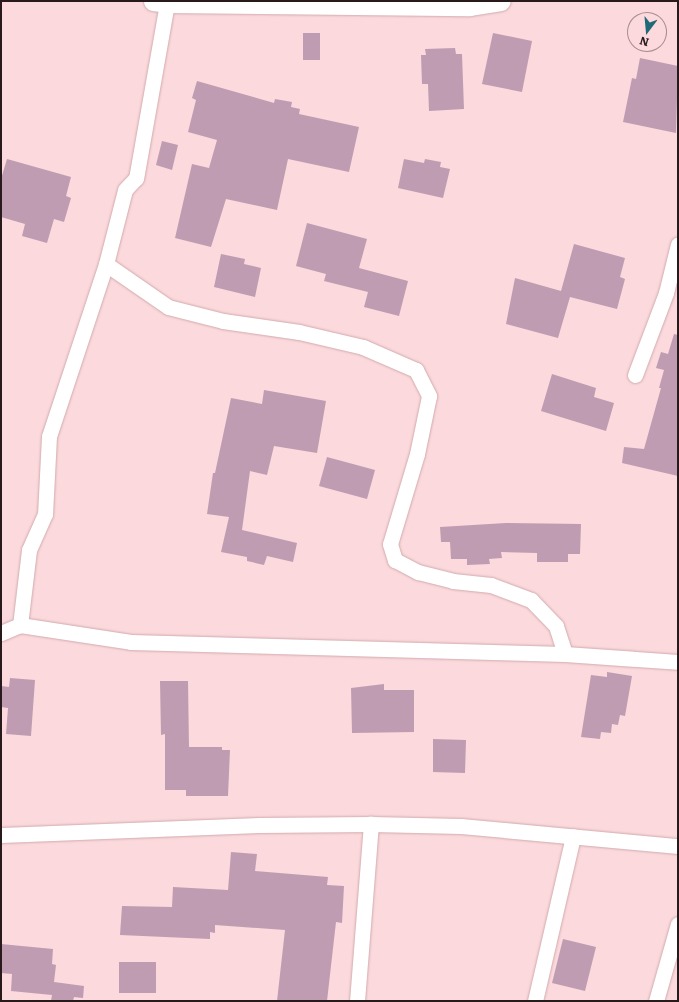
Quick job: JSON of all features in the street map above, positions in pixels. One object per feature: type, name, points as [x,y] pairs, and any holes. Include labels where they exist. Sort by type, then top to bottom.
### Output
[{"type":"street","points":[[20,625],[30,550],[45,514],[49,436],[106,264],[125,190],[136,178],[160,2],[469,6],[501,1]]},
{"type":"street","points":[[635,375],[666,293],[678,244]]},
{"type":"street","points":[[106,264],[168,308],[222,321],[300,332],[356,346],[416,370],[429,396],[417,454],[390,544],[395,560],[418,572],[453,581],[491,585],[531,600],[556,626],[565,654]]},
{"type":"street","points":[[1,633],[20,625],[131,642],[565,654],[678,662]]},
{"type":"street","points":[[357,1001],[371,824]]},
{"type":"street","points":[[1,835],[259,825],[371,824],[461,826],[678,846]]},
{"type":"street","points":[[535,1001],[573,836]]},
{"type":"street","points":[[656,1001],[678,924]]},
{"type":"building","points":[[303,33],[320,33],[320,60],[303,60]]},
{"type":"building","points":[[493,33],[532,41],[522,92],[482,84]]},
{"type":"building","points":[[455,48],[456,54],[462,54],[464,109],[429,111],[428,84],[422,84],[421,55],[426,55],[425,49]]},
{"type":"building","points":[[640,58],[678,66],[676,133],[623,122],[632,78],[636,79]]},
{"type":"building","points":[[197,81],[274,103],[275,99],[292,102],[291,107],[300,109],[299,114],[359,127],[349,172],[288,159],[277,210],[226,199],[211,247],[175,238],[192,164],[209,168],[217,140],[188,132],[196,100],[192,98]]},
{"type":"building","points":[[162,141],[178,145],[172,170],[156,165]]},
{"type":"building","points":[[7,159],[71,177],[66,196],[71,198],[64,222],[54,219],[47,243],[22,236],[25,224],[1,217],[1,179]]},
{"type":"building","points":[[404,159],[424,163],[425,159],[441,162],[440,167],[450,169],[443,198],[398,188]]},
{"type":"building","points":[[307,223],[367,239],[359,268],[408,281],[399,316],[364,307],[368,292],[324,281],[326,274],[296,266]]},
{"type":"building","points":[[574,244],[625,258],[620,277],[625,279],[617,309],[570,297],[558,338],[506,324],[515,278],[561,291]]},
{"type":"building","points":[[221,254],[245,259],[244,264],[261,268],[255,297],[214,287]]},
{"type":"building","points":[[674,334],[678,335],[678,476],[622,463],[624,447],[644,449],[661,388],[659,388],[664,370],[656,368],[661,352],[668,354]]},
{"type":"building","points":[[552,374],[596,388],[594,397],[614,403],[606,431],[541,411]]},
{"type":"building","points":[[264,390],[326,401],[317,453],[274,446],[267,475],[250,471],[242,530],[297,543],[293,562],[267,556],[264,565],[247,561],[247,557],[221,552],[229,517],[207,514],[213,473],[215,473],[231,398],[262,404]]},
{"type":"building","points":[[327,457],[375,470],[367,499],[319,486]]},
{"type":"building","points":[[506,523],[581,524],[580,554],[568,554],[568,562],[537,562],[537,553],[501,552],[502,558],[489,559],[490,564],[467,565],[467,559],[451,559],[450,542],[441,542],[440,527]]},
{"type":"building","points":[[607,672],[632,676],[625,716],[620,715],[618,725],[612,724],[611,733],[601,732],[600,739],[581,737],[591,675],[607,677]]},
{"type":"building","points":[[10,678],[35,680],[31,736],[6,734],[8,708],[1,707],[1,686],[9,687]]},
{"type":"building","points":[[160,681],[188,681],[189,747],[222,747],[222,750],[230,750],[228,796],[186,796],[186,790],[165,790],[165,734],[161,735]]},
{"type":"building","points":[[384,684],[384,690],[414,690],[414,732],[352,733],[351,688]]},
{"type":"building","points":[[433,739],[466,740],[465,773],[433,772]]},
{"type":"building","points":[[231,852],[257,854],[255,871],[328,877],[327,885],[344,886],[342,923],[336,922],[327,1001],[277,1001],[285,930],[215,925],[215,933],[210,932],[210,939],[120,935],[122,906],[172,907],[173,887],[228,890]]},
{"type":"building","points":[[563,939],[596,947],[585,991],[552,983]]},
{"type":"building","points":[[1,944],[53,949],[52,964],[56,965],[54,982],[84,986],[83,998],[74,997],[73,1001],[51,1001],[52,995],[11,991],[12,974],[1,973]]},
{"type":"building","points":[[119,962],[156,962],[156,993],[119,993]]}]
